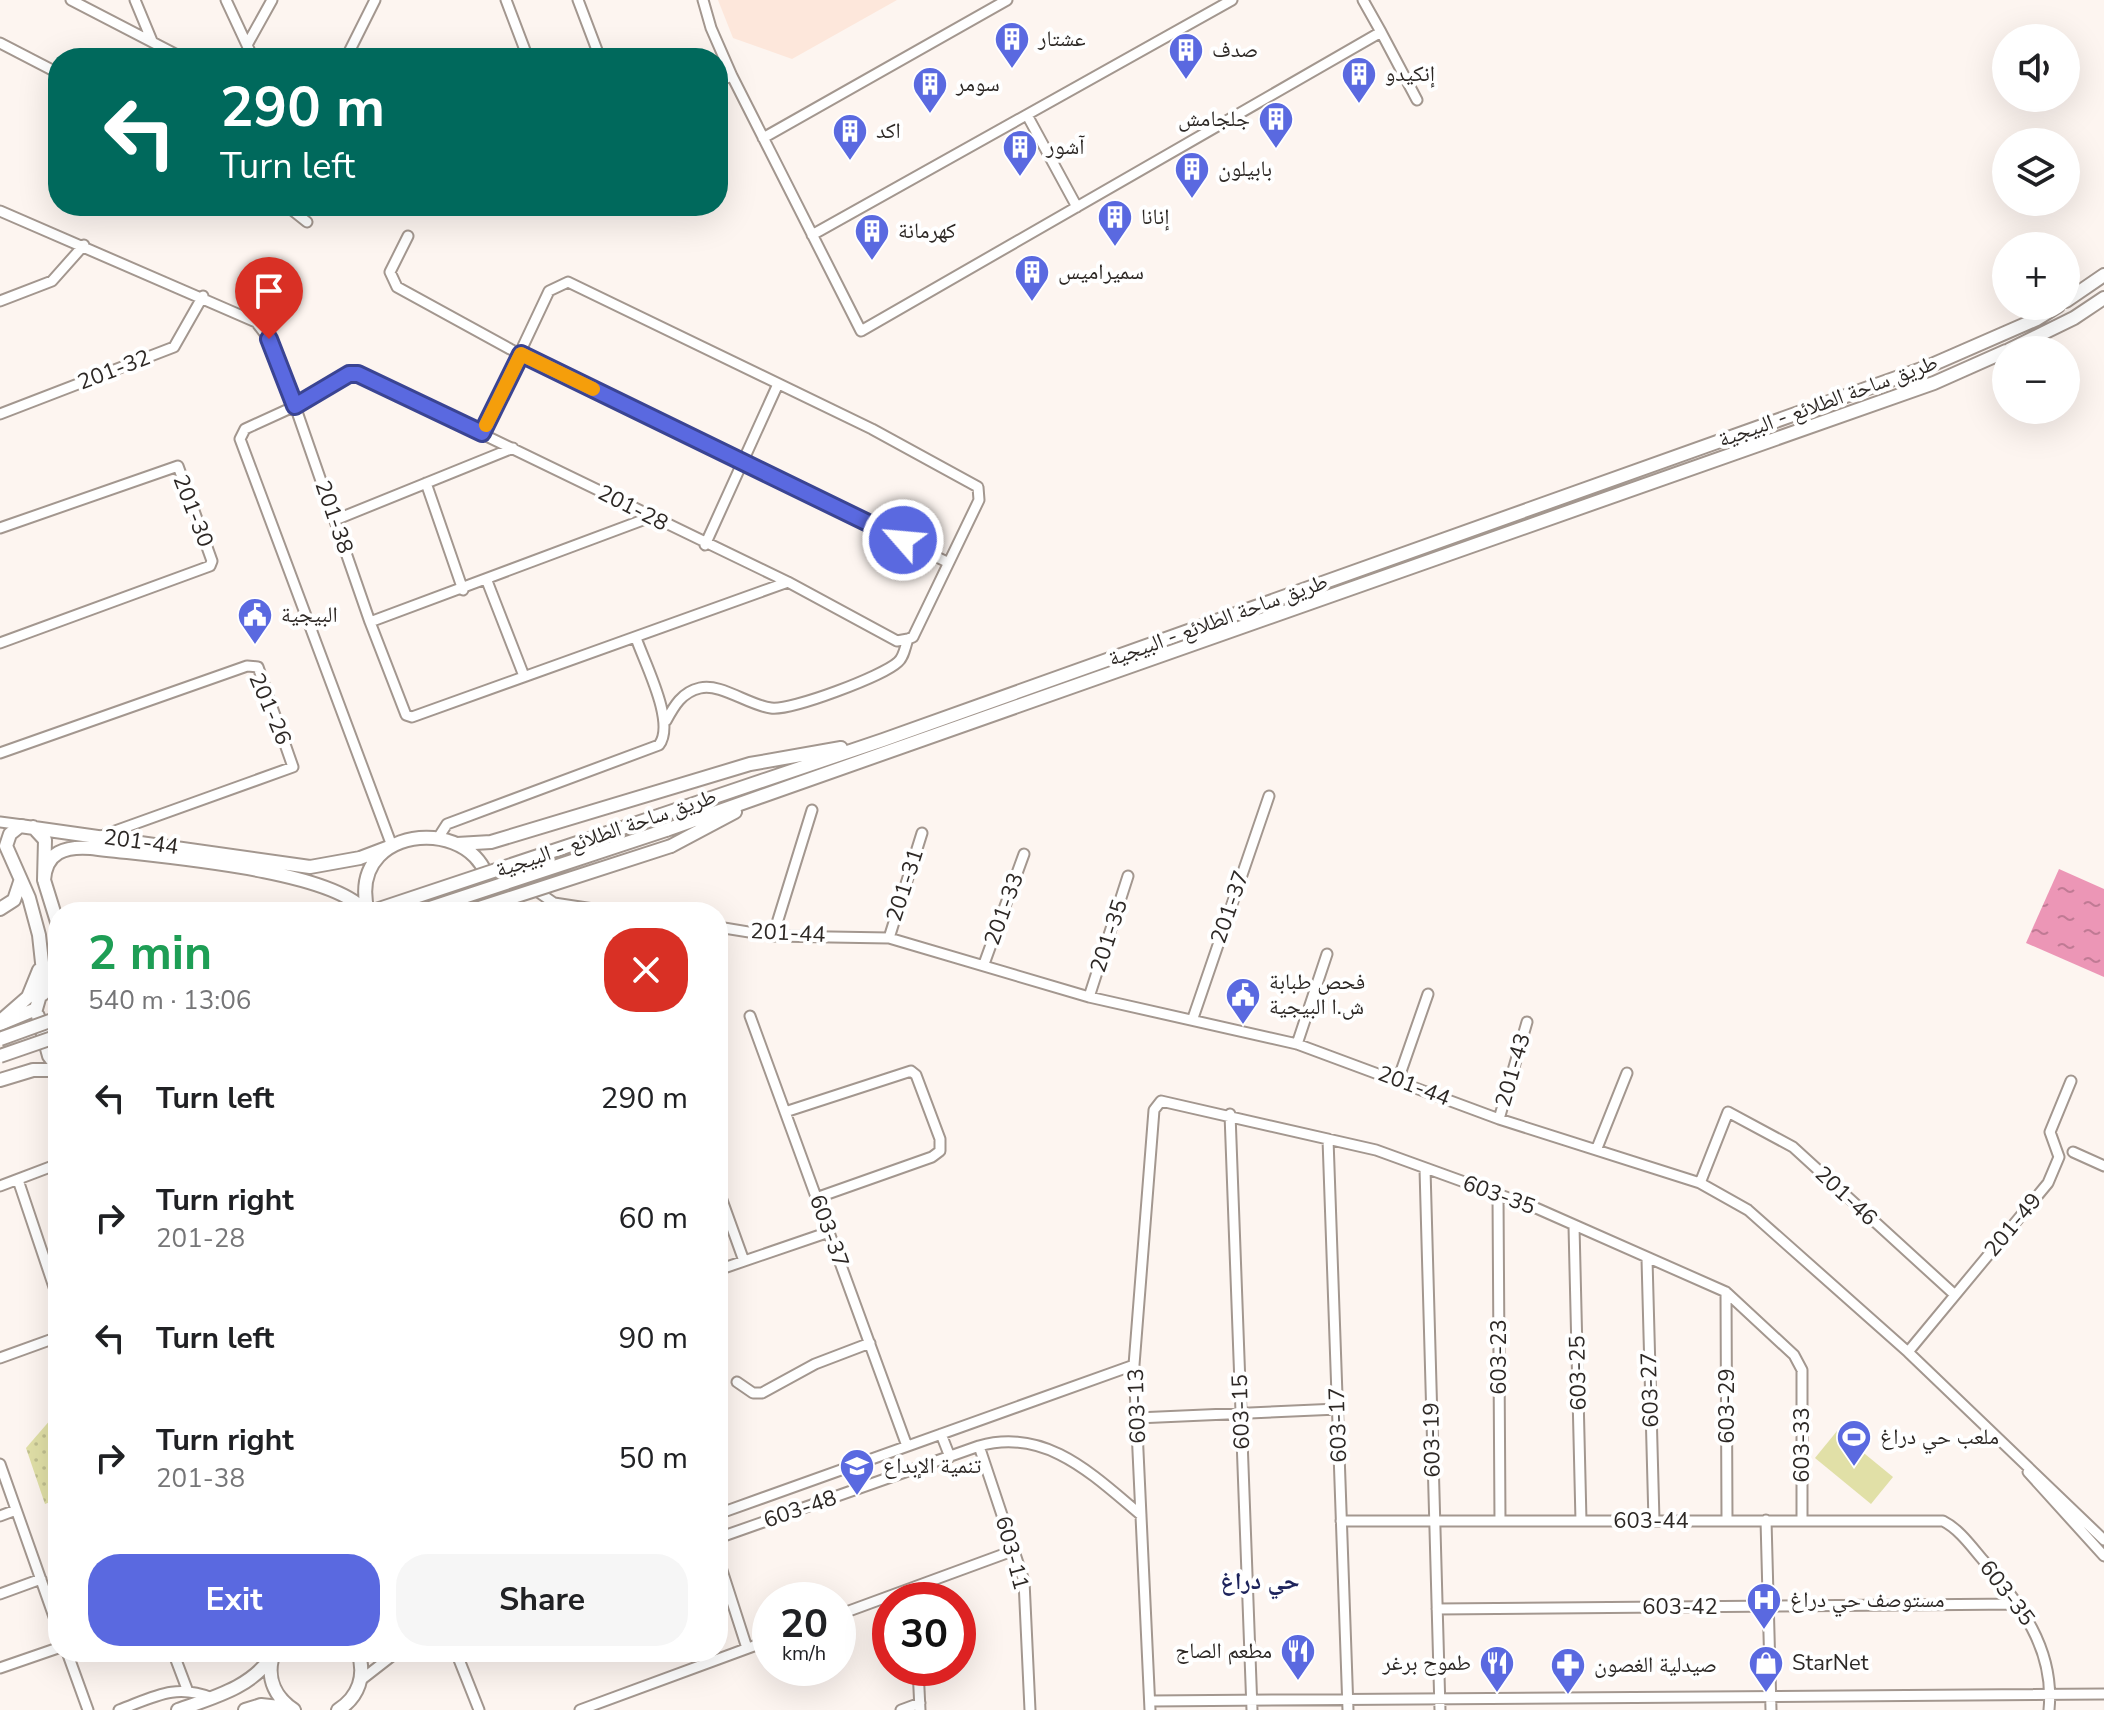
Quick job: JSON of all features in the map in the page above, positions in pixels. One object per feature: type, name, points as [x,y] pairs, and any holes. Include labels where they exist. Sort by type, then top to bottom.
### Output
[{"type":"main road","points":[[2080,291],[2104,275]]},
{"type":"main road","name":"طريق ساحة الطلائع - البيجية","points":[[2038,336],[2104,298]]},
{"type":"main road","name":"طريق ساحة الطلائع - البيجية","points":[[398,902],[883,740],[1927,367],[2035,320]]},
{"type":"main road","name":"طريق ساحة الطلائع - البيجية","points":[[448,902],[781,790],[1934,383],[1992,358]]},
{"type":"main road","points":[[457,844],[491,842],[770,759],[883,740]]},
{"type":"main road","points":[[498,902],[671,846],[781,790]]},
{"type":"main road","points":[[48,1053],[40,1029],[39,1005],[44,981],[38,928],[8,853],[10,834],[30,826],[45,840],[44,880],[51,902]]},
{"type":"main road","name":"201-44","points":[[30,826],[310,867],[360,858],[407,839],[438,838]]},
{"type":"main road","points":[[438,838],[457,844],[476,858],[486,877],[489,902]]},
{"type":"main road","points":[[44,880],[47,863],[57,852],[74,847],[91,848],[302,879],[341,891],[355,902]]},
{"type":"main road","points":[[368,902],[367,879],[375,861],[390,847]]},
{"type":"main road","points":[[1,908],[19,892],[18,874]]},
{"type":"main road","points":[[0,1022],[17,1009],[32,989],[40,964],[38,928],[22,906],[1,908]]},
{"type":"main road","points":[[0,1022],[31,1013],[48,987]]},
{"type":"main road","points":[[0,1039],[48,1022]]},
{"type":"main road","points":[[0,1056],[48,1039]]},
{"type":"main road","points":[[4,1078],[48,1068]]},
{"type":"main road","points":[[4,1078],[33,1073],[48,1076]]},
{"type":"main road","points":[[178,1710],[255,1677],[267,1662]]},
{"type":"main road","points":[[274,1662],[273,1685],[292,1709]]},
{"type":"main road","points":[[351,1710],[360,1684],[359,1662]]},
{"type":"main road","points":[[338,1710],[360,1684]]},
{"type":"main road","points":[[245,1710],[261,1705],[292,1709]]},
{"type":"street","points":[[71,0],[164,48]]},
{"type":"street","points":[[135,0],[152,42]]},
{"type":"street","points":[[226,0],[248,48]]},
{"type":"street","points":[[247,45],[272,0]]},
{"type":"street","points":[[351,48],[375,0]]},
{"type":"street","points":[[506,0],[524,48]]},
{"type":"street","points":[[578,0],[596,48]]},
{"type":"street","points":[[703,0],[720,48]]},
{"type":"street","points":[[763,138],[1007,0]]},
{"type":"street","points":[[812,235],[1232,0]]},
{"type":"street","points":[[1363,0],[1417,100]]},
{"type":"street","points":[[728,67],[861,331],[1381,32]]},
{"type":"street","points":[[0,43],[48,68]]},
{"type":"street","points":[[728,77],[732,76]]},
{"type":"street","points":[[1027,115],[1077,207]]},
{"type":"street","points":[[0,211],[203,296]]},
{"type":"street","points":[[300,216],[307,222]]},
{"type":"street","points":[[408,236],[390,272],[397,287],[521,354],[947,562]]},
{"type":"street","points":[[0,301],[52,281],[84,245]]},
{"type":"street","points":[[482,433],[549,291],[568,282],[947,467],[978,487],[979,500],[913,637],[908,639],[901,660],[880,674],[822,696],[774,709],[710,686],[696,688],[677,700],[666,721]]},
{"type":"street","name":"201-38","points":[[203,296],[256,322],[269,339],[406,715],[412,717],[524,676]]},
{"type":"street","name":"201-32","points":[[0,414],[174,347],[203,296]]},
{"type":"street","name":"201-28","points":[[295,406],[349,374],[358,374],[705,545],[788,582],[897,641],[908,639]]},
{"type":"street","points":[[705,545],[778,384]]},
{"type":"street","points":[[295,406],[245,429],[240,439],[390,847]]},
{"type":"street","points":[[335,520],[513,448]]},
{"type":"street","name":"201-30","points":[[0,528],[178,466],[212,561],[210,566],[0,643]]},
{"type":"street","points":[[426,483],[463,590]]},
{"type":"street","points":[[370,622],[463,590],[651,517]]},
{"type":"street","points":[[487,581],[524,676],[788,582]]},
{"type":"street","points":[[438,838],[447,824],[655,749],[665,736],[666,721],[636,638]]},
{"type":"street","name":"201-26","points":[[0,753],[247,666],[258,667],[293,767],[101,836]]},
{"type":"street","name":"201-37","points":[[1193,1018],[1269,796]]},
{"type":"street","points":[[773,936],[812,810]]},
{"type":"street","points":[[0,822],[30,826]]},
{"type":"street","points":[[0,833],[8,853]]},
{"type":"street","name":"201-31","points":[[889,938],[922,833]]},
{"type":"street","name":"201-33","points":[[984,964],[1024,854]]},
{"type":"street","name":"201-35","points":[[1089,997],[1128,876]]},
{"type":"street","points":[[486,877],[492,886],[524,884],[546,900],[555,902]]},
{"type":"street","name":"201-44","points":[[728,929],[773,936],[889,938],[1089,997],[1193,1018],[1297,1044],[1499,1119],[1700,1183],[1748,1210],[1908,1352],[2104,1540]]},
{"type":"street","points":[[1297,1044],[1327,954]]},
{"type":"street","points":[[1398,1080],[1428,994]]},
{"type":"street","name":"603-37","points":[[750,1016],[907,1446]]},
{"type":"street","name":"201-43","points":[[1499,1119],[1527,1022]]},
{"type":"street","points":[[785,1112],[911,1071],[916,1075],[940,1139],[940,1151],[932,1157],[816,1198]]},
{"type":"street","points":[[1597,1148],[1627,1073]]},
{"type":"street","name":"201-49","points":[[1908,1352],[2048,1183],[2059,1157],[2050,1132],[2071,1081]]},
{"type":"street","name":"603-35","points":[[1156,1103],[1166,1100],[1376,1150],[1498,1194],[1726,1292],[1775,1335],[1794,1355],[1802,1370]]},
{"type":"street","name":"603-13","points":[[1150,1705],[1134,1365],[1156,1103]]},
{"type":"street","name":"201-46","points":[[1700,1183],[1728,1112],[1793,1147],[1955,1295]]},
{"type":"street","name":"603-15","points":[[1230,1114],[1252,1705]]},
{"type":"street","name":"603-17","points":[[1328,1139],[1348,1705]]},
{"type":"street","points":[[2073,1152],[2104,1166]]},
{"type":"street","points":[[0,1186],[48,1168]]},
{"type":"street","name":"603-19","points":[[1425,1169],[1440,1710]]},
{"type":"street","points":[[18,1180],[48,1269]]},
{"type":"street","name":"603-23","points":[[1498,1194],[1500,1521]]},
{"type":"street","points":[[728,1217],[744,1261]]},
{"type":"street","name":"603-25","points":[[1574,1226],[1581,1521]]},
{"type":"street","points":[[728,1267],[829,1232]]},
{"type":"street","name":"603-27","points":[[1647,1259],[1654,1521]]},
{"type":"street","name":"603-29","points":[[1726,1292],[1727,1520]]},
{"type":"street","points":[[0,1358],[48,1341]]},
{"type":"street","points":[[737,1382],[753,1393],[762,1393],[815,1364],[870,1343]]},
{"type":"street","name":"603-48","points":[[728,1510],[1134,1365]]},
{"type":"street","name":"603-33","points":[[1802,1370],[1802,1520]]},
{"type":"street","points":[[1137,1418],[1338,1409]]},
{"type":"street","points":[[941,1434],[950,1457]]},
{"type":"street","name":"603-48","points":[[728,1535],[979,1446],[1011,1441],[1054,1450],[1090,1473],[1141,1515]]},
{"type":"street","name":"603-11","points":[[979,1446],[1024,1581],[1030,1710]]},
{"type":"street","name":"201-44","points":[[2014,1454],[2104,1556]]},
{"type":"street","points":[[0,1464],[48,1599]]},
{"type":"street","points":[[0,1516],[16,1510]]},
{"type":"street","points":[[1766,1520],[1771,1710]]},
{"type":"street","name":"603-44","points":[[1341,1521],[1932,1520],[1943,1521],[1957,1530]]},
{"type":"street","name":"603-35","points":[[1957,1530],[2019,1604],[2039,1638],[2051,1694],[2049,1710]]},
{"type":"street","points":[[929,1582],[1015,1550]]},
{"type":"street","points":[[0,1594],[41,1579]]},
{"type":"street","points":[[728,1589],[747,1648]]},
{"type":"street","name":"603-42","points":[[1437,1609],[2019,1604]]},
{"type":"street","points":[[728,1655],[752,1646]]},
{"type":"street","points":[[0,1668],[48,1651]]},
{"type":"street","points":[[71,1662],[88,1710]]},
{"type":"street","points":[[177,1662],[187,1689]]},
{"type":"street","points":[[360,1684],[385,1662]]},
{"type":"street","points":[[460,1662],[479,1710]]},
{"type":"street","points":[[580,1710],[597,1707],[711,1662]]},
{"type":"street","points":[[901,1710],[920,1707],[919,1686]]},
{"type":"street","points":[[119,1710],[174,1690],[187,1689],[212,1698]]},
{"type":"street","points":[[1150,1705],[1348,1705],[1440,1699],[2104,1694]]},
{"type":"shaded area","points":[[718,0],[897,0],[792,59],[733,38]]},
{"type":"shaded area","points":[[48,1423],[48,1503],[45,1504],[26,1448]]},
{"type":"shaded area","name":"ملعب حي دراغ","points":[[1837,1431],[1893,1477],[1871,1504],[1815,1458]]},
{"type":"water","points":[[2059,869],[2104,889],[2104,977],[2026,943]]},
{"type":"slow traffic","points":[[486,425],[521,354],[593,389]]},
{"type":"place","name":"عشتار","points":[[1012,70]]},
{"type":"place","name":"صدف","points":[[1186,81]]},
{"type":"place","name":"إنكيدو","points":[[1359,105]]},
{"type":"place","name":"سومر","points":[[930,115]]},
{"type":"place","name":"جلجامش","points":[[1276,150]]},
{"type":"place","name":"اكد","points":[[850,162]]},
{"type":"place","name":"آشور","points":[[1020,178]]},
{"type":"place","name":"بابيلون","points":[[1192,200]]},
{"type":"place","name":"إنانا","points":[[1115,248]]},
{"type":"place","name":"كهرمانة","points":[[872,262]]},
{"type":"place","name":"سميراميس","points":[[1032,303]]},
{"type":"place","name":"البيجية","points":[[255,646]]},
{"type":"place","name":"فحص طبابة ش.ا البيجية","points":[[1243,1026]]},
{"type":"place","name":"ملعب حي دراغ","points":[[1854,1468]]},
{"type":"place","name":"تنمية الإبداع","points":[[857,1497]]},
{"type":"place","name":"مستوصف حي دراغ","points":[[1764,1631]]},
{"type":"place","name":"مطعم الصاج","points":[[1298,1682]]},
{"type":"place","name":"طموح برغر","points":[[1497,1694]]},
{"type":"place","name":"StarNet","points":[[1766,1694]]},
{"type":"place","name":"صيدلية الغصون","points":[[1568,1696]]},
{"type":"district","name":"حي دراغ","points":[[1260,1581]]},
{"type":"route","points":[[269,339],[295,406],[315,397],[349,374],[358,374],[482,433],[521,354],[903,540]]}]
